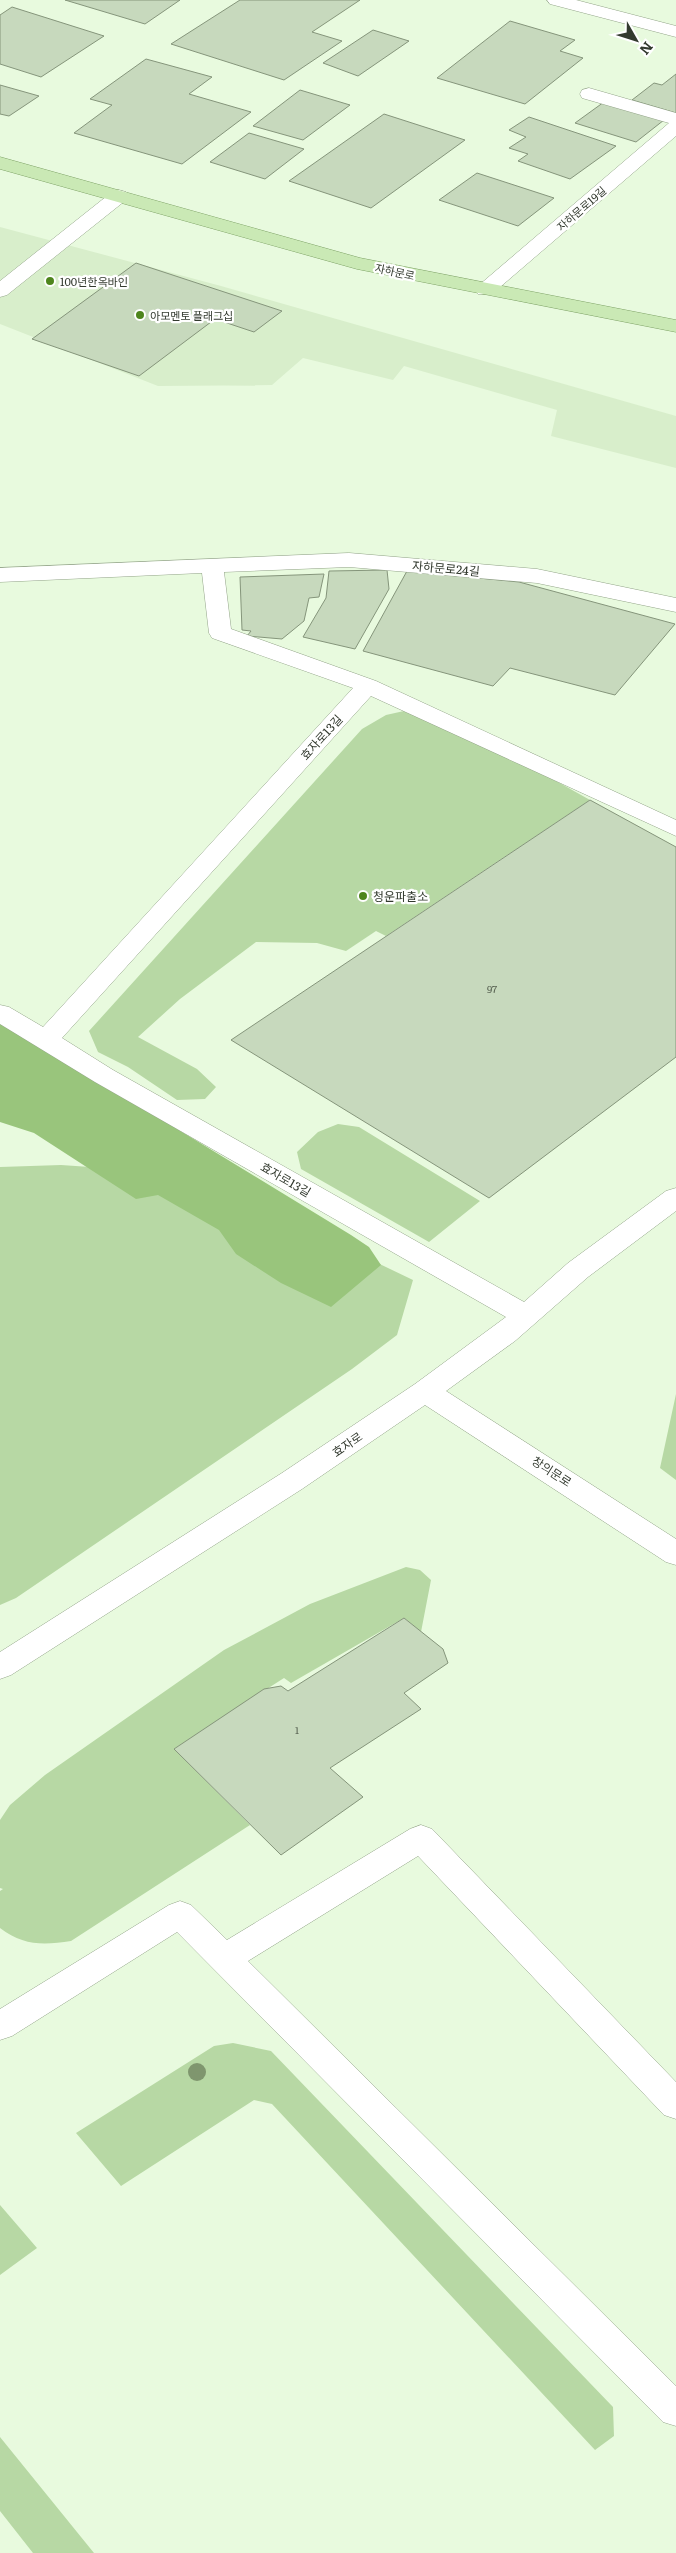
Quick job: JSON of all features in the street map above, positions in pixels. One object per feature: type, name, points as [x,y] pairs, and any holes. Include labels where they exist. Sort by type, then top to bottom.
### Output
[{"type":"main road","name":"자하문로","points":[[0,163],[357,263],[485,290],[676,326]]},
{"type":"street","points":[[556,0],[676,32]]},
{"type":"street","points":[[589,94],[676,119]]},
{"type":"street","name":"자하문로19길","points":[[485,290],[676,126]]},
{"type":"street","points":[[0,291],[119,196]]},
{"type":"street","name":"자하문로24길","points":[[0,575],[348,560],[537,576],[676,605]]},
{"type":"street","points":[[212,566],[220,633],[368,686],[676,829]]},
{"type":"street","name":"효자로13길","points":[[46,1040],[368,686]]},
{"type":"street","name":"효자로13길","points":[[0,1013],[104,1076],[526,1316]]},
{"type":"street","name":"효자로","points":[[0,1667],[13,1653],[292,1481],[425,1391],[526,1316],[578,1270],[676,1197]]},
{"type":"street","name":"창의문로","points":[[425,1391],[551,1471],[676,1554]]},
{"type":"street","points":[[225,1958],[421,1838],[676,2105]]},
{"type":"street","points":[[0,2026],[180,1914],[676,2410]]},
{"type":"shaded area","points":[[0,227],[221,286],[676,416],[676,468],[551,436],[557,410],[404,366],[393,380],[303,358],[272,385],[158,386],[0,324]]},
{"type":"shaded area","points":[[404,711],[540,772],[590,800],[386,936],[376,931],[346,951],[317,943],[256,942],[180,999],[138,1037],[197,1069],[216,1087],[205,1099],[177,1100],[128,1067],[98,1052],[89,1031],[362,729],[386,715]]},
{"type":"shaded area","points":[[338,1124],[359,1127],[480,1201],[429,1242],[301,1169],[297,1152],[318,1132]]},
{"type":"shaded area","points":[[61,1165],[192,1174],[413,1280],[397,1335],[352,1369],[16,1598],[0,1605],[0,1167]]},
{"type":"shaded area","points":[[676,1394],[676,1480],[660,1468]]},
{"type":"shaded area","points":[[406,1567],[420,1570],[431,1580],[421,1632],[404,1618],[291,1683],[284,1678],[174,1749],[250,1825],[71,1941],[34,1943],[17,1938],[0,1928],[0,1891],[3,1889],[0,1888],[0,1820],[10,1805],[45,1775],[224,1650],[310,1604]]},
{"type":"shaded area","points":[[233,2043],[271,2051],[613,2407],[614,2436],[595,2450],[272,2104],[254,2100],[121,2186],[76,2133],[214,2046]]},
{"type":"shaded area","points":[[0,2205],[37,2248],[0,2275]]},
{"type":"shaded area","points":[[0,2437],[94,2553],[33,2553],[0,2511]]},
{"type":"green space","points":[[0,1021],[351,1235],[369,1247],[381,1265],[331,1307],[281,1283],[236,1254],[219,1230],[158,1195],[136,1199],[34,1133],[0,1122]]},
{"type":"building","points":[[65,0],[180,0],[145,24]]},
{"type":"building","points":[[240,0],[360,0],[312,32],[342,41],[284,80],[171,44]]},
{"type":"building","points":[[12,7],[104,36],[41,77],[0,64],[0,15]]},
{"type":"building","points":[[510,21],[575,40],[560,51],[583,58],[525,104],[437,78]]},
{"type":"building","points":[[373,30],[409,41],[358,76],[323,63]]},
{"type":"building","points":[[146,59],[212,77],[189,94],[251,112],[182,164],[74,133],[112,105],[90,99]]},
{"type":"building","points":[[676,74],[676,113],[632,100],[654,83],[662,85]]},
{"type":"building","points":[[0,85],[39,96],[9,116],[0,114]]},
{"type":"building","points":[[300,90],[350,105],[303,140],[253,126]]},
{"type":"building","points":[[604,102],[664,120],[636,142],[575,123]]},
{"type":"building","points":[[384,114],[465,140],[371,208],[289,181]]},
{"type":"building","points":[[529,117],[616,146],[570,179],[518,161],[528,154],[509,148],[526,137],[509,130]]},
{"type":"building","points":[[249,133],[304,149],[265,179],[210,162]]},
{"type":"building","points":[[477,173],[554,198],[518,226],[439,200]]},
{"type":"building","points":[[136,263],[282,311],[254,332],[215,319],[139,376],[32,339]]},
{"type":"building","points":[[387,570],[389,589],[355,649],[303,637],[326,598],[329,571]]},
{"type":"building","points":[[407,571],[519,582],[675,624],[615,695],[510,668],[493,686],[363,651]]},
{"type":"building","points":[[324,574],[319,597],[309,598],[304,621],[282,639],[247,636],[251,631],[242,630],[240,577]]},
{"type":"building","points":[[590,800],[676,847],[676,1057],[489,1198],[231,1040]]},
{"type":"building","points":[[404,1618],[443,1649],[448,1663],[404,1693],[421,1709],[330,1768],[363,1797],[281,1855],[174,1749],[264,1689],[281,1686],[288,1691]]},
{"type":"place","name":"100년한옥바인","points":[[50,281]]},
{"type":"place","name":"아모멘토 플래그십","points":[[140,315]]},
{"type":"place","name":"청운파출소","points":[[363,896]]}]
